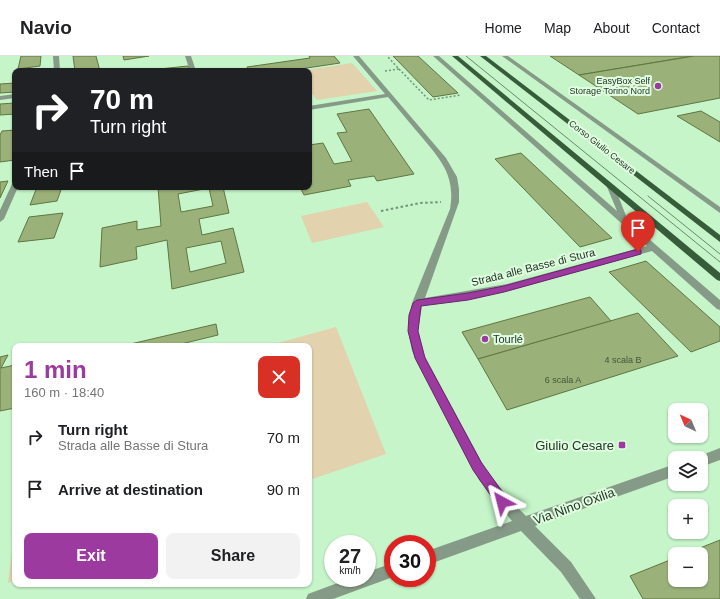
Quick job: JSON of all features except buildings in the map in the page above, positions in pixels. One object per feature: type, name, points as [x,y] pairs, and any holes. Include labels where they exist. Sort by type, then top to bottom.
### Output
[{"type":"main road","points":[[455,56],[720,278]]},
{"type":"main road","name":"Corso Giulio Cesare","points":[[483,56],[720,239]]},
{"type":"street","points":[[56,56],[57,68]]},
{"type":"street","points":[[188,56],[192,68]]},
{"type":"street","points":[[356,56],[449,167],[456,184],[455,204],[417,303],[414,315],[413,331],[422,363],[477,466],[496,494],[566,567],[589,599]]},
{"type":"street","points":[[436,56],[720,306]]},
{"type":"street","name":"Corso Giulio Cesare","points":[[505,56],[720,211]]},
{"type":"street","points":[[312,107],[389,94]]},
{"type":"street","points":[[0,98],[12,96]]},
{"type":"street","points":[[611,187],[627,224]]},
{"type":"street","points":[[0,218],[13,190]]},
{"type":"street","name":"Strada alle Basse di Stura","points":[[417,303],[504,289],[654,247]]},
{"type":"street","points":[[708,458],[720,454]]},
{"type":"street","name":"Via Nino Oxilia","points":[[436,555],[668,473]]},
{"type":"street","points":[[313,599],[384,573]]},
{"type":"path","points":[[387,56],[429,100],[477,92]]},
{"type":"path","points":[[370,72],[399,69]]},
{"type":"path","points":[[380,211],[432,202],[455,204]]},
{"type":"shaded area","points":[[352,63],[377,91],[317,100],[312,94],[312,69]]},
{"type":"shaded area","points":[[367,202],[384,227],[312,243],[301,216]]},
{"type":"shaded area","points":[[336,327],[386,454],[312,479],[312,343],[278,343]]},
{"type":"shaded area","points":[[12,552],[12,581],[8,583]]},
{"type":"tram line","points":[[466,56],[720,262]]},
{"type":"tram line","points":[[648,196],[720,254]]},
{"type":"place","name":"EasyBox Self Storage Torino Nord","points":[[658,86]]},
{"type":"place","name":"Tourlé","points":[[485,339]]},
{"type":"place","name":"Giulio Cesare","points":[[622,445]]},
{"type":"route","points":[[502,502],[477,466],[417,351],[413,331],[414,315],[417,303],[444,300],[504,289],[638,252]]}]
